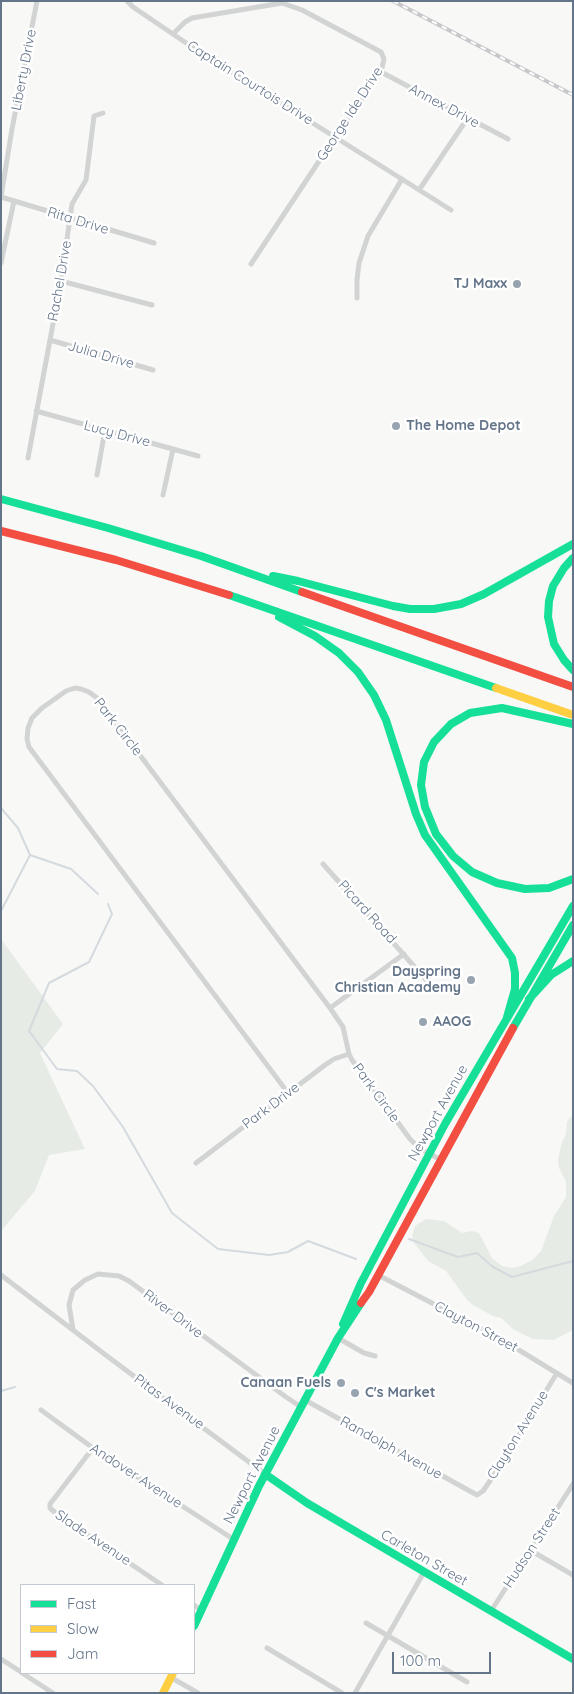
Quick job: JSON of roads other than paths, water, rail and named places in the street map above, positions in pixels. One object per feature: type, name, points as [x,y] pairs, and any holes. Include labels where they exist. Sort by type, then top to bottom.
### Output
[{"type":"main road","points":[[1,499],[132,534],[239,569],[573,687]]},
{"type":"main road","points":[[1,531],[116,560],[248,601],[573,715]]},
{"type":"main road","points":[[239,569],[298,581],[393,606],[410,609],[434,609],[454,606],[479,597],[573,544]]},
{"type":"main road","points":[[573,558],[561,572],[554,586],[549,601],[548,618],[554,644],[573,670]]},
{"type":"main road","points":[[248,601],[306,631],[333,649],[353,667],[374,695],[386,720],[416,814],[425,835],[512,958],[515,973],[515,989],[507,1017]]},
{"type":"main road","points":[[573,724],[502,708],[484,709],[470,714],[446,728],[434,742],[424,762],[421,785],[425,807],[436,834],[453,856],[472,872],[497,883],[531,889],[554,887],[573,879]]},
{"type":"main road","name":"Newport Avenue","points":[[195,1624],[233,1539],[265,1474],[338,1338],[362,1283],[469,1083],[573,906]]},
{"type":"main road","name":"Newport Avenue","points":[[338,1338],[358,1310],[378,1275],[493,1062],[573,925]]},
{"type":"main road","points":[[529,999],[551,975],[573,961]]},
{"type":"main road","name":"Carleton Street","points":[[265,1474],[307,1504],[573,1659]]},
{"type":"main road","points":[[163,1693],[172,1675]]},
{"type":"street","name":"Liberty Drive","points":[[1,197],[37,1]]},
{"type":"street","name":"Captain Courtois Drive","points":[[127,1],[174,34],[451,210]]},
{"type":"street","name":"George Ide Drive","points":[[174,34],[185,22],[192,18],[282,3],[302,10],[380,52],[384,59],[381,72],[250,264]]},
{"type":"street","name":"Annex Drive","points":[[381,72],[508,139]]},
{"type":"street","name":"Rachel Drive","points":[[28,458],[61,281],[72,204],[86,180],[94,116],[104,113]]},
{"type":"street","points":[[419,190],[467,119]]},
{"type":"street","points":[[357,298],[359,263],[368,236],[402,179]]},
{"type":"street","name":"Rita Drive","points":[[1,197],[154,244]]},
{"type":"street","points":[[1,263],[14,201]]},
{"type":"street","points":[[61,281],[152,305]]},
{"type":"street","name":"Julia Drive","points":[[50,340],[153,370]]},
{"type":"street","name":"Lucy Drive","points":[[36,411],[198,456]]},
{"type":"street","points":[[97,475],[105,430]]},
{"type":"street","points":[[163,495],[173,449]]},
{"type":"street","name":"Park Circle","points":[[288,1093],[29,747],[27,738],[28,728],[32,718],[66,690],[75,688],[89,692],[97,698],[330,1008],[343,1027],[349,1054],[356,1067],[410,1140],[419,1148],[441,1160]]},
{"type":"street","name":"Picard Road","points":[[323,864],[429,983]]},
{"type":"street","points":[[330,1008],[404,954]]},
{"type":"street","name":"Park Drive","points":[[196,1163],[326,1065],[349,1054]]},
{"type":"street","name":"River Drive","points":[[73,1330],[69,1305],[74,1290],[85,1280],[98,1274],[119,1276],[129,1281],[286,1398],[303,1403]]},
{"type":"street","points":[[1,1275],[73,1330]]},
{"type":"street","name":"Clayton Street","points":[[378,1275],[501,1339],[573,1383]]},
{"type":"street","name":"Pitas Avenue","points":[[73,1330],[265,1474]]},
{"type":"street","points":[[338,1338],[364,1353],[375,1356]]},
{"type":"street","name":"Clayton Avenue","points":[[477,1495],[483,1491],[500,1466],[556,1373]]},
{"type":"street","name":"Randolph Avenue","points":[[303,1403],[477,1495]]},
{"type":"street","name":"Andover Avenue","points":[[42,1410],[93,1448],[233,1539]]},
{"type":"street","name":"Slade Avenue","points":[[93,1448],[49,1506],[58,1516],[160,1584]]},
{"type":"street","name":"Hudson Street","points":[[491,1611],[572,1487]]},
{"type":"street","points":[[530,1550],[573,1575]]},
{"type":"street","points":[[355,1693],[424,1572]]},
{"type":"street","points":[[195,1606],[201,1610]]},
{"type":"street","points":[[366,1623],[467,1682]]},
{"type":"street","points":[[267,1648],[342,1693]]},
{"type":"street","points":[[1,1659],[20,1671]]},
{"type":"street","points":[[25,1674],[53,1693]]},
{"type":"street","points":[[172,1675],[198,1693]]},
{"type":"waterway","points":[[1,808],[18,828],[30,855],[1,911]]},
{"type":"waterway","points":[[30,855],[71,869],[98,894]]},
{"type":"waterway","points":[[108,904],[112,914],[89,962],[49,983],[29,1031],[57,1069],[77,1071],[93,1086],[123,1127],[172,1213],[218,1249],[269,1255],[288,1252],[308,1241],[356,1259]]},
{"type":"waterway","points":[[409,1239],[458,1257],[477,1253],[493,1267],[512,1277],[573,1261]]},
{"type":"waterway","points":[[1,1391],[15,1387]]},
{"type":"railway","points":[[393,1],[573,95]]},
{"type":"place","name":"TJ Maxx","points":[[517,284]]},
{"type":"place","name":"The Home Depot","points":[[396,426]]},
{"type":"place","name":"Dayspring Christian Academy","points":[[471,980]]},
{"type":"place","name":"AAOG","points":[[423,1022]]},
{"type":"place","name":"Canaan Fuels","points":[[341,1383]]},
{"type":"place","name":"C's Market","points":[[355,1393]]}]
